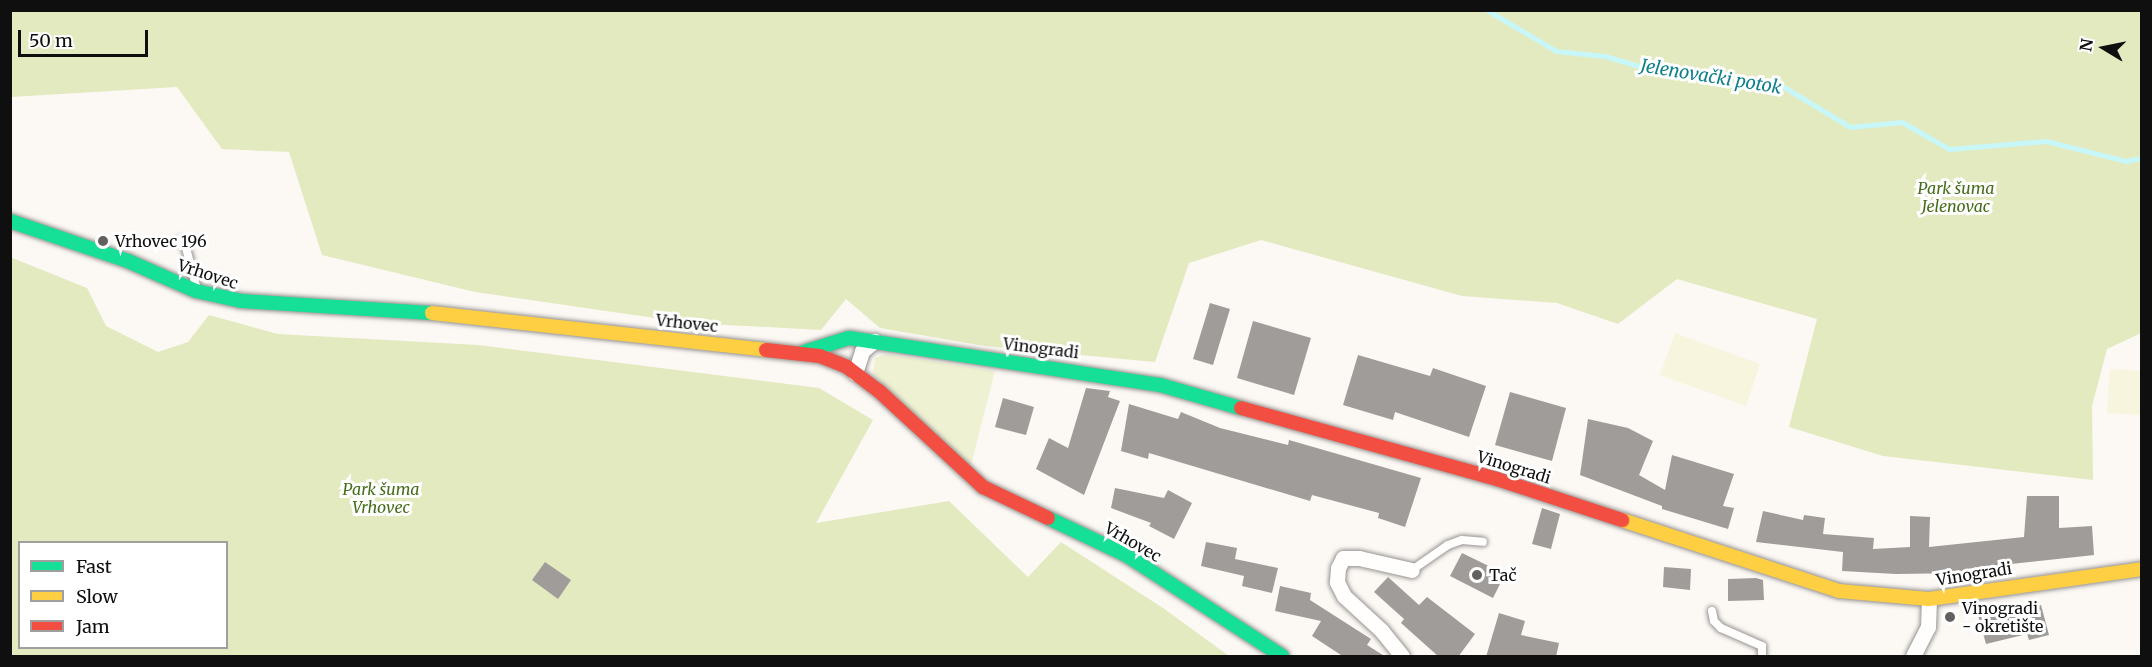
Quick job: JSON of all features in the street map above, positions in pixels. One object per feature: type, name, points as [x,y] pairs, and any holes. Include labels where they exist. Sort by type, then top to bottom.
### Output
[{"type":"street","name":"Vrhovec","points":[[10,221],[128,261],[196,291],[241,301],[400,309],[804,352],[855,373],[968,477],[1126,555],[1282,657]]},
{"type":"street","name":"Vinogradi","points":[[804,352],[835,340],[874,341],[1160,385],[1497,479],[1839,591],[1929,599],[2142,569]]},
{"type":"street","points":[[855,373],[862,351],[874,341]]},
{"type":"street","points":[[1402,657],[1382,631],[1344,596],[1337,582],[1338,568],[1343,558],[1359,558],[1412,570]]},
{"type":"street","points":[[1914,657],[1928,627],[1929,599]]},
{"type":"lane","points":[[181,241],[185,244],[196,276],[196,291]]},
{"type":"lane","points":[[1412,570],[1448,545],[1462,540],[1483,542]]},
{"type":"lane","points":[[1712,611],[1714,621],[1721,628],[1762,646],[1762,657]]},
{"type":"green space","name":"Park šuma Jelenovac","points":[[11,10],[2141,11],[2141,333],[2107,349],[2092,406],[2093,480],[1883,456],[1789,427],[1817,319],[1677,279],[1618,324],[1557,303],[1462,296],[1261,240],[1189,263],[1155,362],[985,346],[880,328],[846,299],[821,330],[689,323],[475,292],[322,255],[289,152],[222,149],[177,87],[11,97]]},
{"type":"green space","name":"Park šuma Vrhovec","points":[[10,257],[87,288],[106,326],[158,352],[188,342],[209,315],[278,334],[478,345],[819,388],[873,420],[816,523],[949,501],[1028,577],[1061,542],[1163,608],[1229,656],[11,656]]},
{"type":"green space","points":[[885,354],[995,371],[970,469],[873,374],[875,358]]},
{"type":"shaded area","points":[[1675,333],[1760,364],[1746,406],[1660,375]]},
{"type":"shaded area","points":[[2110,369],[2141,371],[2141,415],[2107,413]]},
{"type":"building","points":[[1210,303],[1230,309],[1213,365],[1193,359]]},
{"type":"building","points":[[1253,321],[1311,338],[1294,395],[1237,378]]},
{"type":"building","points":[[1358,355],[1430,376],[1433,368],[1486,386],[1469,437],[1395,412],[1393,420],[1343,405]]},
{"type":"building","points":[[1086,388],[1110,391],[1108,397],[1120,401],[1084,495],[1036,469],[1049,438],[1068,448]]},
{"type":"building","points":[[1510,392],[1566,408],[1552,461],[1495,445]]},
{"type":"building","points":[[1003,398],[1034,407],[1026,435],[995,427]]},
{"type":"building","points":[[1129,404],[1178,419],[1181,412],[1220,428],[1288,445],[1289,440],[1421,478],[1405,527],[1378,518],[1379,513],[1312,495],[1310,501],[1149,453],[1148,459],[1121,451]]},
{"type":"building","points":[[1588,419],[1628,428],[1653,441],[1639,475],[1665,490],[1672,455],[1734,474],[1723,506],[1734,508],[1728,529],[1662,509],[1662,506],[1580,475]]},
{"type":"building","points":[[1115,488],[1164,498],[1168,490],[1192,503],[1174,539],[1149,526],[1151,523],[1111,508]]},
{"type":"building","points":[[2027,496],[2059,496],[2059,528],[2092,526],[2094,555],[1965,569],[1965,573],[1896,574],[1842,571],[1843,552],[1756,542],[1763,511],[1803,520],[1804,515],[1825,518],[1823,534],[1874,538],[1873,549],[1910,547],[1910,516],[1930,517],[1929,547],[2024,537]]},
{"type":"building","points":[[1542,508],[1560,514],[1551,549],[1532,544]]},
{"type":"building","points":[[1206,542],[1237,548],[1235,559],[1278,568],[1272,593],[1242,586],[1244,576],[1201,566]]},
{"type":"building","name":"Tač","points":[[1462,553],[1505,574],[1493,598],[1450,576]]},
{"type":"building","points":[[545,562],[571,580],[558,599],[532,580]]},
{"type":"building","points":[[1664,567],[1691,569],[1690,590],[1663,587]]},
{"type":"building","points":[[1388,577],[1419,605],[1427,597],[1475,634],[1458,657],[1439,657],[1401,623],[1404,619],[1374,592]]},
{"type":"building","points":[[1728,579],[1763,580],[1764,600],[1728,601]]},
{"type":"building","points":[[1280,586],[1311,593],[1310,600],[1371,639],[1367,645],[1386,657],[1344,657],[1312,636],[1321,621],[1275,611]]},
{"type":"building","points":[[2041,605],[2049,635],[2029,640],[2027,634],[1986,644],[1978,615],[1998,609],[2000,616]]},
{"type":"building","points":[[1499,613],[1525,621],[1521,635],[1559,643],[1556,657],[1486,657]]},
{"type":"waterway","name":"Jelenovački potok","points":[[1487,10],[1556,51],[1605,56],[1652,70],[1732,85],[1784,87],[1850,127],[1902,122],[1949,149],[2046,141],[2126,161],[2142,158]]},
{"type":"traffic: fast","points":[[10,221],[128,261],[196,291],[241,301],[432,313]]},
{"type":"traffic: fast","points":[[804,352],[849,338],[1160,385],[1241,408]]},
{"type":"traffic: fast","points":[[1048,518],[1126,555],[1282,656]]},
{"type":"traffic: slow","points":[[432,313],[766,350]]},
{"type":"traffic: slow","points":[[1622,520],[1839,591],[1929,599],[2142,569]]},
{"type":"traffic: jam","points":[[766,350],[820,356],[847,367],[879,391],[983,487],[1048,518]]},
{"type":"traffic: jam","points":[[1241,408],[1497,479],[1622,520]]},
{"type":"place","name":"Vrhovec 196","points":[[103,241]]},
{"type":"place","name":"Tač","points":[[1477,575]]},
{"type":"place","name":"Vinogradi - okretište","points":[[1950,617]]}]
